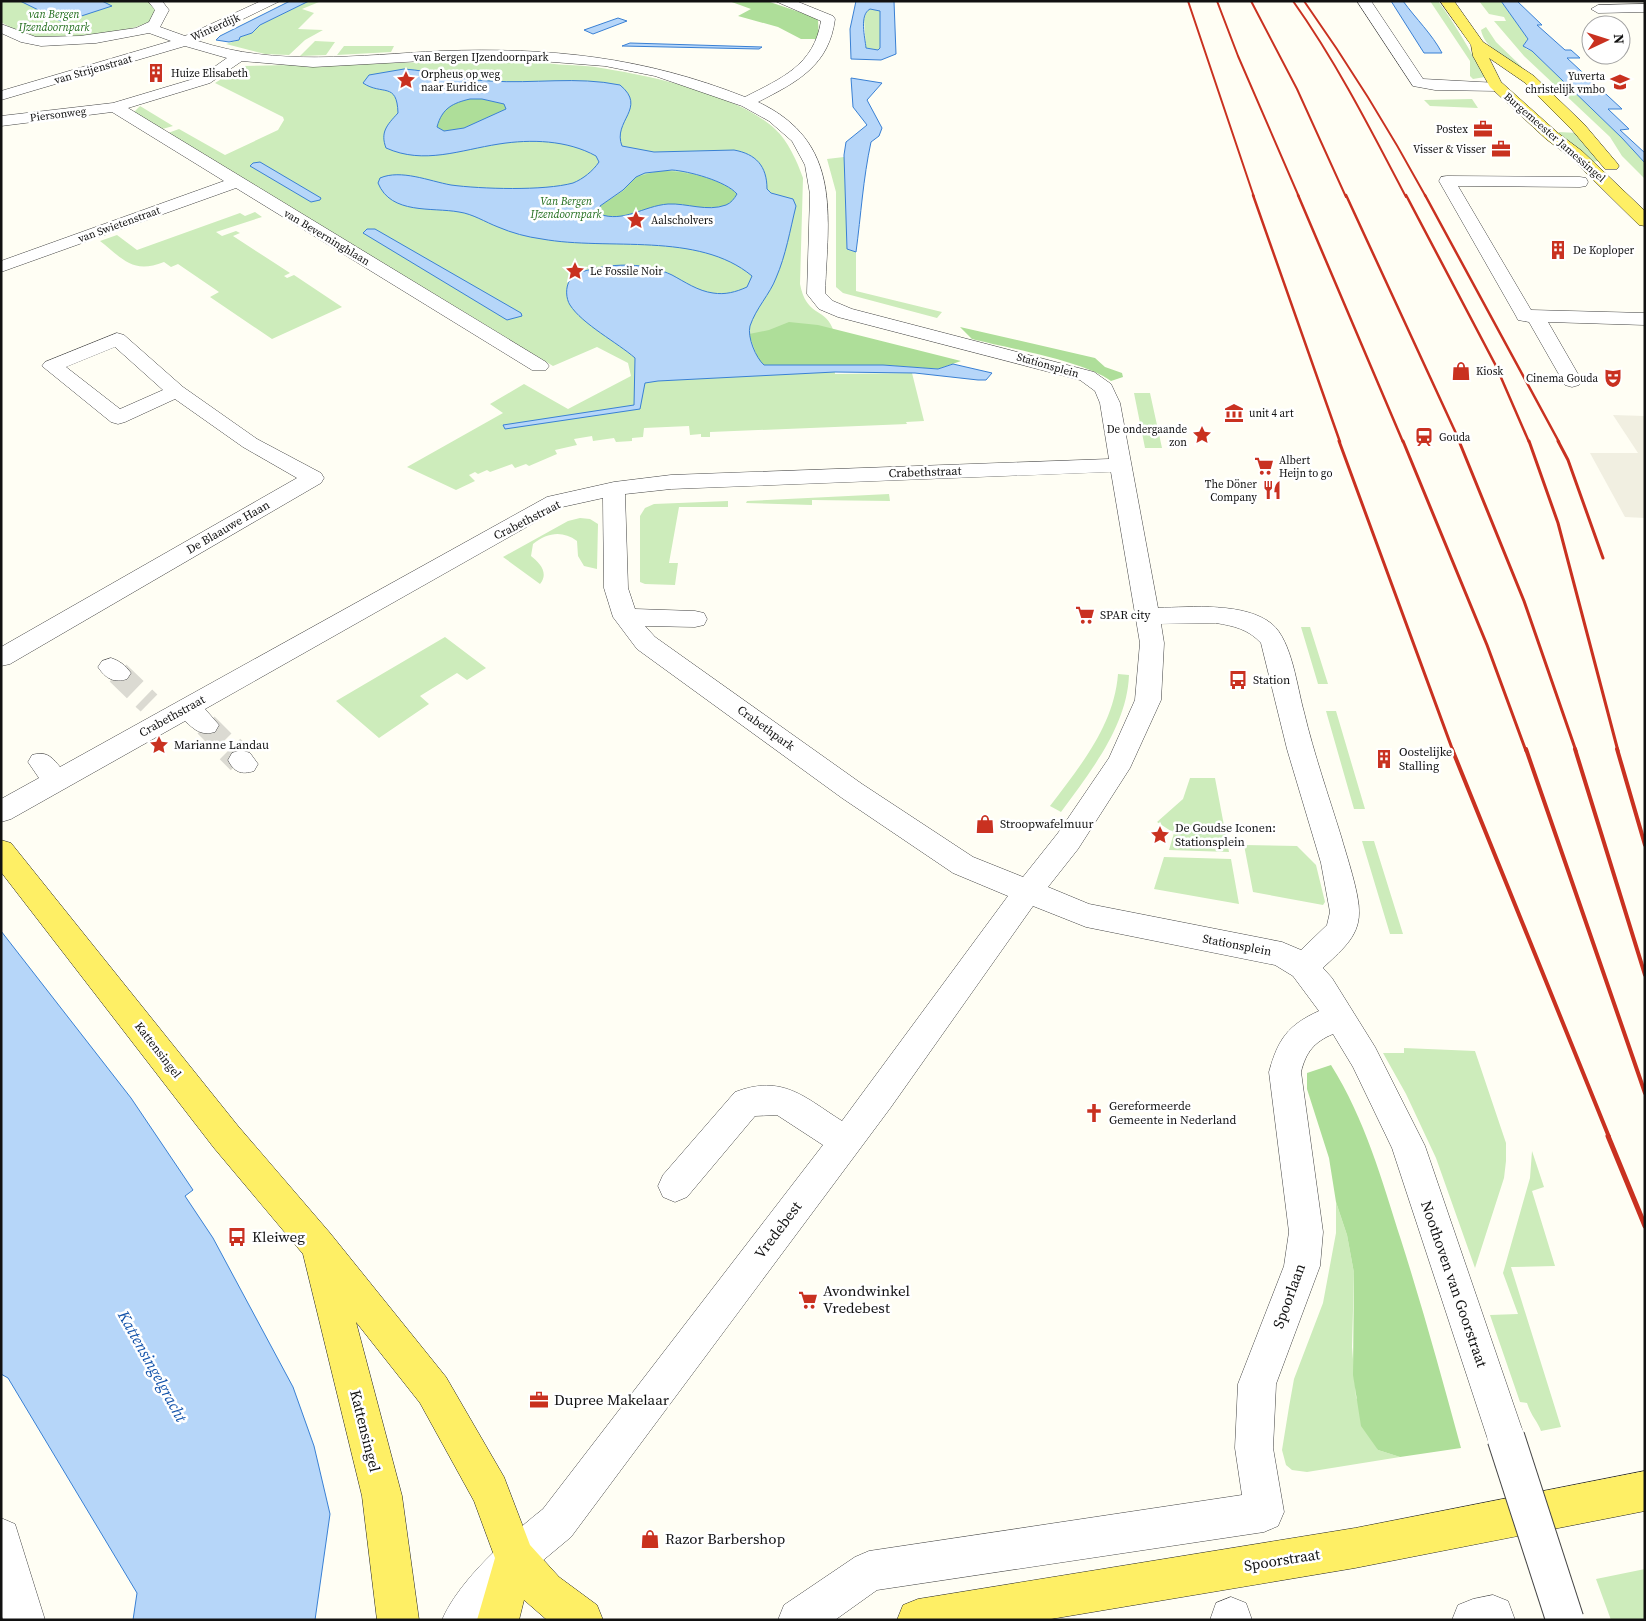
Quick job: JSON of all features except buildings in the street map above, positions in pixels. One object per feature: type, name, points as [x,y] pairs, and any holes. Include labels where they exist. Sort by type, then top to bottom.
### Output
[{"type":"main road","name":"Burgemeester Jamessingel","points":[[1447,1],[1478,45],[1529,79],[1645,200]]},
{"type":"main road","name":"Burgemeester Jamessingel","points":[[1478,45],[1480,56],[1496,85],[1576,154],[1645,221]]},
{"type":"main road","points":[[1496,85],[1510,79],[1536,86]]},
{"type":"main road","points":[[1541,125],[1558,130],[1578,128]]},
{"type":"main road","name":"Kattensingel","points":[[1,851],[226,1137],[318,1246],[433,1390],[490,1490],[515,1558]]},
{"type":"main road","name":"Kattensingel","points":[[318,1246],[382,1496],[398,1620]]},
{"type":"main road","name":"Spoorstraat","points":[[918,1620],[1355,1548],[1645,1491]]},
{"type":"main road","points":[[498,1620],[515,1558]]},
{"type":"main road","points":[[515,1558],[544,1592],[582,1620]]},
{"type":"street","points":[[1,28],[21,38],[40,42],[86,39],[150,28],[160,20],[162,10],[155,1]]},
{"type":"street","name":"Winterdijk","points":[[185,41],[273,1]]},
{"type":"street","points":[[747,102],[788,80],[814,60],[828,30],[828,19],[815,12],[782,1]]},
{"type":"street","points":[[1364,1],[1418,83],[1436,86],[1496,85]]},
{"type":"street","points":[[1598,10],[1645,8]]},
{"type":"street","name":"van Bergen IJzendoornpark","points":[[150,28],[185,41],[240,56],[287,62],[467,55],[564,58],[626,65],[669,75],[747,102],[773,114],[793,131],[813,164],[819,193],[817,275]]},
{"type":"street","name":"van Strijenstraat","points":[[1,96],[185,41]]},
{"type":"street","points":[[115,108],[205,80],[240,56]]},
{"type":"street","name":"Piersonweg","points":[[1,121],[115,108]]},
{"type":"street","name":"van Beverninghlaan","points":[[115,108],[539,366]]},
{"type":"street","points":[[1576,182],[1571,185],[1551,182],[1447,181],[1525,316],[1645,319]]},
{"type":"street","name":"van Swietenstraat","points":[[1,267],[237,182]]},
{"type":"street","name":"Stationsplein","points":[[817,275],[816,294],[826,305],[845,313],[1071,370],[1099,383],[1107,392],[1152,643],[1148,700],[1121,760],[1068,840],[1028,890],[1086,915],[1282,954],[1304,967]]},
{"type":"street","points":[[1535,316],[1572,381]]},
{"type":"street","name":"De Blaauwe Haan","points":[[1,658],[313,478],[250,443],[176,391],[117,339],[52,366],[118,418],[176,391]]},
{"type":"street","name":"Crabethstraat","points":[[1,812],[48,772],[168,710],[555,502],[614,489],[671,482],[1121,465]]},
{"type":"street","name":"Crabethpark","points":[[614,489],[616,588],[625,617],[646,643],[852,790],[963,865],[1028,890]]},
{"type":"street","points":[[1148,616],[1239,618],[1260,626],[1273,640],[1300,748],[1335,863],[1345,912],[1341,931],[1304,967]]},
{"type":"street","points":[[625,617],[695,619]]},
{"type":"street","points":[[168,710],[206,725]]},
{"type":"street","name":"Vredebest","points":[[463,1620],[515,1558],[557,1523],[846,1142],[1028,890]]},
{"type":"street","name":"Noothoven van Goorstraat","points":[[1304,967],[1322,988],[1364,1057],[1408,1146],[1565,1620]]},
{"type":"street","name":"Spoorlaan","points":[[799,1620],[868,1570],[1264,1512],[1254,1448],[1257,1384],[1278,1323],[1302,1266],[1306,1232],[1285,1072],[1289,1051],[1307,1031],[1340,1017]]},
{"type":"street","points":[[676,1186],[747,1102],[782,1100],[846,1142]]},
{"type":"street","points":[[1,1538],[24,1620]]},
{"type":"green space","name":"van Bergen IJzendoornpark","points":[[1,1],[151,1],[157,8],[152,20],[127,30],[73,38],[40,39],[26,36],[1,22]]},
{"type":"green space","points":[[309,1],[334,1],[319,2],[302,9],[314,13],[298,29],[323,30],[305,40],[289,55],[265,54],[226,44],[239,40],[240,37],[252,33],[260,25]]},
{"type":"green space","points":[[729,1],[767,1],[814,17],[818,20],[819,39],[801,39],[778,27],[738,16],[751,9]]},
{"type":"green space","points":[[1430,1],[1438,1],[1485,77],[1473,79],[1470,76],[1470,61]]},
{"type":"green space","points":[[1479,1],[1501,1],[1528,39],[1524,44],[1526,49],[1532,51],[1622,138],[1645,163],[1645,179],[1622,156],[1610,137],[1524,56],[1494,21],[1506,21],[1504,17],[1489,14]]},
{"type":"green space","points":[[868,9],[878,9],[880,11],[880,48],[878,50],[866,48],[864,19]]},
{"type":"green space","points":[[1486,27],[1496,42],[1522,67],[1496,52],[1486,42],[1481,30]]},
{"type":"green space","points":[[315,41],[335,42],[326,55],[300,56]]},
{"type":"green space","points":[[344,46],[394,46],[391,52],[337,55]]},
{"type":"green space","name":"Van Bergen IJzendoornpark","points":[[538,60],[552,64],[616,70],[690,88],[738,105],[758,116],[775,129],[792,152],[803,178],[800,284],[806,302],[829,321],[834,332],[835,374],[912,373],[924,421],[906,422],[907,424],[710,432],[710,437],[701,437],[701,434],[690,435],[689,426],[644,428],[643,437],[632,438],[632,441],[616,442],[614,438],[593,441],[592,436],[574,439],[577,445],[555,450],[557,454],[529,466],[526,464],[515,468],[512,464],[490,472],[487,470],[478,474],[475,472],[469,475],[475,481],[456,490],[407,467],[503,413],[490,404],[524,384],[568,409],[631,376],[628,363],[597,347],[553,366],[168,133],[179,129],[225,155],[278,130],[284,120],[283,117],[215,83],[242,66]]},
{"type":"green space","points":[[470,99],[482,99],[504,104],[506,109],[464,128],[444,131],[437,127],[442,115],[449,107]]},
{"type":"green space","points":[[1472,99],[1478,108],[1430,106],[1424,100]]},
{"type":"green space","points":[[140,106],[173,126],[159,130],[133,113]]},
{"type":"green space","points":[[1559,132],[1577,133],[1599,161],[1592,162],[1558,137]]},
{"type":"green space","points":[[844,157],[847,249],[856,252],[856,291],[942,312],[937,318],[843,293],[836,287],[836,192],[827,159]]},
{"type":"green space","points":[[658,171],[688,173],[711,179],[730,188],[737,194],[729,203],[719,207],[668,204],[617,217],[599,214],[600,206],[623,191],[636,177]]},
{"type":"green space","points":[[255,212],[262,217],[216,232],[222,236],[236,231],[240,233],[233,236],[290,273],[284,276],[287,278],[294,275],[342,307],[272,339],[210,297],[219,292],[178,264],[171,267],[164,262],[136,266],[123,259],[100,241],[117,235],[137,250],[240,213],[245,216]]},
{"type":"green space","points":[[789,322],[818,325],[961,361],[938,369],[883,365],[764,365],[759,361],[749,334],[769,330]]},
{"type":"green space","points":[[960,327],[1095,358],[1105,367],[1122,373],[1123,377],[1111,381],[1083,367],[1064,361],[972,339]]},
{"type":"green space","points":[[1134,393],[1150,393],[1162,448],[1145,448]]},
{"type":"green space","points":[[889,494],[890,501],[812,500],[812,505],[746,503],[747,501]]},
{"type":"green space","points":[[728,501],[728,507],[679,507],[669,563],[678,563],[675,585],[645,584],[640,582],[640,516],[645,508],[654,504]]},
{"type":"green space","points":[[580,518],[590,519],[598,524],[597,569],[584,566],[578,556],[577,541],[560,534],[549,535],[533,544],[531,556],[542,568],[544,576],[540,584],[503,557],[568,521]]},
{"type":"green space","points":[[1301,627],[1310,627],[1328,684],[1318,684]]},
{"type":"green space","points":[[445,637],[486,668],[467,680],[457,673],[420,696],[429,704],[379,738],[336,701]]},
{"type":"green space","points":[[1118,674],[1129,675],[1122,713],[1095,765],[1061,812],[1050,806],[1084,760],[1103,728],[1115,693]]},
{"type":"green space","points":[[1326,711],[1336,711],[1365,809],[1354,809]]},
{"type":"green space","points":[[1190,778],[1215,778],[1229,852],[1169,850],[1174,833],[1157,822],[1183,799]]},
{"type":"green space","points":[[1362,841],[1374,841],[1403,934],[1390,934]]},
{"type":"green space","points":[[1244,845],[1297,846],[1316,865],[1325,902],[1323,905],[1253,892]]},
{"type":"green space","points":[[1164,857],[1231,859],[1239,904],[1154,889]]},
{"type":"green space","points":[[1404,1048],[1475,1051],[1506,1143],[1504,1178],[1475,1268],[1436,1158],[1406,1094],[1383,1053],[1404,1053]]},
{"type":"green space","points":[[1331,1065],[1354,1107],[1372,1150],[1417,1292],[1461,1448],[1400,1457],[1378,1450],[1361,1426],[1353,1375],[1354,1273],[1347,1235],[1336,1202],[1329,1158],[1307,1089],[1307,1073]]},
{"type":"green space","points":[[1532,1151],[1544,1187],[1532,1191],[1555,1266],[1511,1267],[1561,1427],[1541,1431],[1527,1403],[1520,1402],[1490,1315],[1518,1314],[1503,1273],[1530,1178]]},
{"type":"green space","points":[[1336,1202],[1347,1235],[1354,1273],[1352,1347],[1356,1397],[1378,1450],[1400,1457],[1307,1472],[1292,1470],[1286,1465],[1282,1450],[1289,1407],[1294,1379],[1323,1303],[1336,1233]]},
{"type":"green space","points":[[1645,1569],[1645,1620],[1611,1620],[1596,1579]]},
{"type":"shaded area","points":[[1613,415],[1645,416],[1645,518],[1625,517],[1590,453],[1638,453]]},
{"type":"water","points":[[20,1],[102,1],[112,6],[63,22]]},
{"type":"water","points":[[290,1],[309,1],[260,25],[252,33],[240,37],[239,40],[229,42],[216,40],[220,36]]},
{"type":"water","points":[[856,1],[894,1],[896,54],[881,60],[851,59],[850,29]],"holes":[[[870,9],[880,11],[880,48],[878,50],[866,48],[865,16]]]},
{"type":"water","points":[[1391,1],[1403,1],[1429,33],[1442,53],[1424,53]]},
{"type":"water","points":[[1501,1],[1517,1],[1542,25],[1537,25],[1565,50],[1571,50],[1580,58],[1567,58],[1622,109],[1608,109],[1629,129],[1620,130],[1645,153],[1645,163],[1622,138],[1532,51],[1523,46],[1528,39]]},
{"type":"water","points":[[618,18],[627,21],[593,34],[584,30]]},
{"type":"water","points":[[630,43],[762,47],[759,49],[622,46]]},
{"type":"water","points":[[404,69],[506,82],[588,81],[620,85],[628,93],[631,101],[621,129],[622,146],[654,152],[734,150],[742,152],[759,162],[765,174],[767,189],[771,193],[793,199],[796,206],[788,242],[779,269],[773,284],[756,313],[749,331],[753,347],[764,365],[883,365],[938,369],[953,364],[992,373],[986,380],[915,373],[835,372],[658,381],[645,383],[640,409],[505,429],[503,425],[634,405],[635,358],[591,326],[570,305],[567,296],[567,286],[575,275],[606,266],[626,265],[645,267],[663,271],[702,290],[722,294],[735,292],[747,287],[752,276],[730,262],[706,253],[651,245],[568,242],[536,238],[509,231],[464,213],[413,208],[392,200],[384,193],[378,183],[380,178],[406,175],[451,185],[495,188],[561,186],[573,183],[584,177],[599,162],[596,156],[573,147],[536,141],[511,142],[428,156],[400,153],[386,148],[384,133],[398,113],[397,103],[391,93],[363,83],[369,75]],"holes":[[[470,99],[482,99],[504,104],[506,109],[464,128],[444,131],[437,127],[442,115],[449,107]],[[672,170],[687,172],[716,181],[732,189],[737,194],[729,203],[719,207],[668,204],[617,217],[599,214],[600,206],[623,190],[636,177],[645,173]]]},
{"type":"water","points":[[851,78],[882,83],[867,100],[882,128],[879,136],[871,142],[868,156],[856,252],[847,249],[844,155],[846,142],[867,125],[853,107]]},
{"type":"water","points":[[260,162],[321,198],[320,200],[311,202],[250,166],[253,163]]},
{"type":"water","points":[[367,229],[375,229],[521,313],[522,316],[507,320],[363,233]]},
{"type":"water","name":"Kattensingelgracht","points":[[1,931],[131,1098],[193,1190],[185,1196],[213,1238],[293,1387],[314,1446],[330,1514],[315,1620],[133,1620],[137,1593],[8,1378],[1,1374]]},
{"type":"tunnel","points":[[118,673],[149,703]]},
{"type":"tunnel","points":[[206,725],[241,760]]},
{"type":"railway","points":[[1188,1],[1254,197]]},
{"type":"railway","points":[[1217,1],[1238,56],[1299,197]]},
{"type":"railway","points":[[1251,1],[1297,89],[1346,197]]},
{"type":"railway","points":[[1293,1],[1339,73],[1406,197]]},
{"type":"railway","points":[[1304,1],[1368,97],[1426,197]]},
{"type":"railway","points":[[1253,195],[1340,442]]},
{"type":"railway","points":[[1298,195],[1403,442]]},
{"type":"railway","points":[[1346,195],[1460,442]]},
{"type":"railway","points":[[1406,195],[1496,366],[1529,442]]},
{"type":"railway","points":[[1425,195],[1559,442]]},
{"type":"railway","points":[[1339,441],[1453,751]]},
{"type":"railway","points":[[1403,441],[1487,645],[1526,751]]},
{"type":"railway","points":[[1459,441],[1524,601],[1576,751]]},
{"type":"railway","points":[[1529,441],[1558,523],[1618,751]]},
{"type":"railway","points":[[1558,441],[1568,460],[1603,558]]},
{"type":"railway","points":[[1452,749],[1609,1137]]},
{"type":"railway","points":[[1526,749],[1645,1093]]},
{"type":"railway","points":[[1575,749],[1645,975]]},
{"type":"railway","points":[[1617,749],[1645,845]]},
{"type":"railway","points":[[1608,1136],[1645,1226]]},
{"type":"place","name":"Huize Elisabeth","points":[[156,73]]},
{"type":"place","name":"Orpheus op weg naar Euridice","points":[[406,80]]},
{"type":"place","name":"Yuverta christelijk vmbo","points":[[1620,82]]},
{"type":"place","name":"Postex","points":[[1483,129]]},
{"type":"place","name":"Visser & Visser","points":[[1501,149]]},
{"type":"place","name":"Aalscholvers","points":[[636,220]]},
{"type":"place","name":"De Koploper","points":[[1558,250]]},
{"type":"place","name":"Le Fossile Noir","points":[[575,271]]},
{"type":"place","name":"Kiosk","points":[[1461,371]]},
{"type":"place","name":"Cinema Gouda","points":[[1613,378]]},
{"type":"place","name":"unit 4 art","points":[[1234,413]]},
{"type":"place","name":"De ondergaande zon","points":[[1202,435]]},
{"type":"place","name":"Gouda","points":[[1424,437]]},
{"type":"place","name":"Albert Heijn to go","points":[[1264,466]]},
{"type":"place","name":"The Döner Company","points":[[1272,490]]},
{"type":"place","name":"SPAR city","points":[[1085,615]]},
{"type":"place","name":"Station","points":[[1238,680]]},
{"type":"place","name":"Marianne Landau","points":[[159,745]]},
{"type":"place","name":"Oostelijke Stalling","points":[[1384,759]]},
{"type":"place","name":"Stroopwafelmuur","points":[[985,824]]},
{"type":"place","name":"De Goudse Iconen: Stationsplein","points":[[1160,835]]},
{"type":"place","name":"Gereformeerde Gemeente in Nederland","points":[[1094,1113]]},
{"type":"place","name":"Kleiweg","points":[[237,1237]]},
{"type":"place","name":"Avondwinkel Vredebest","points":[[808,1300]]},
{"type":"place","name":"Dupree Makelaar","points":[[539,1400]]},
{"type":"place","name":"Razor Barbershop","points":[[650,1539]]}]
